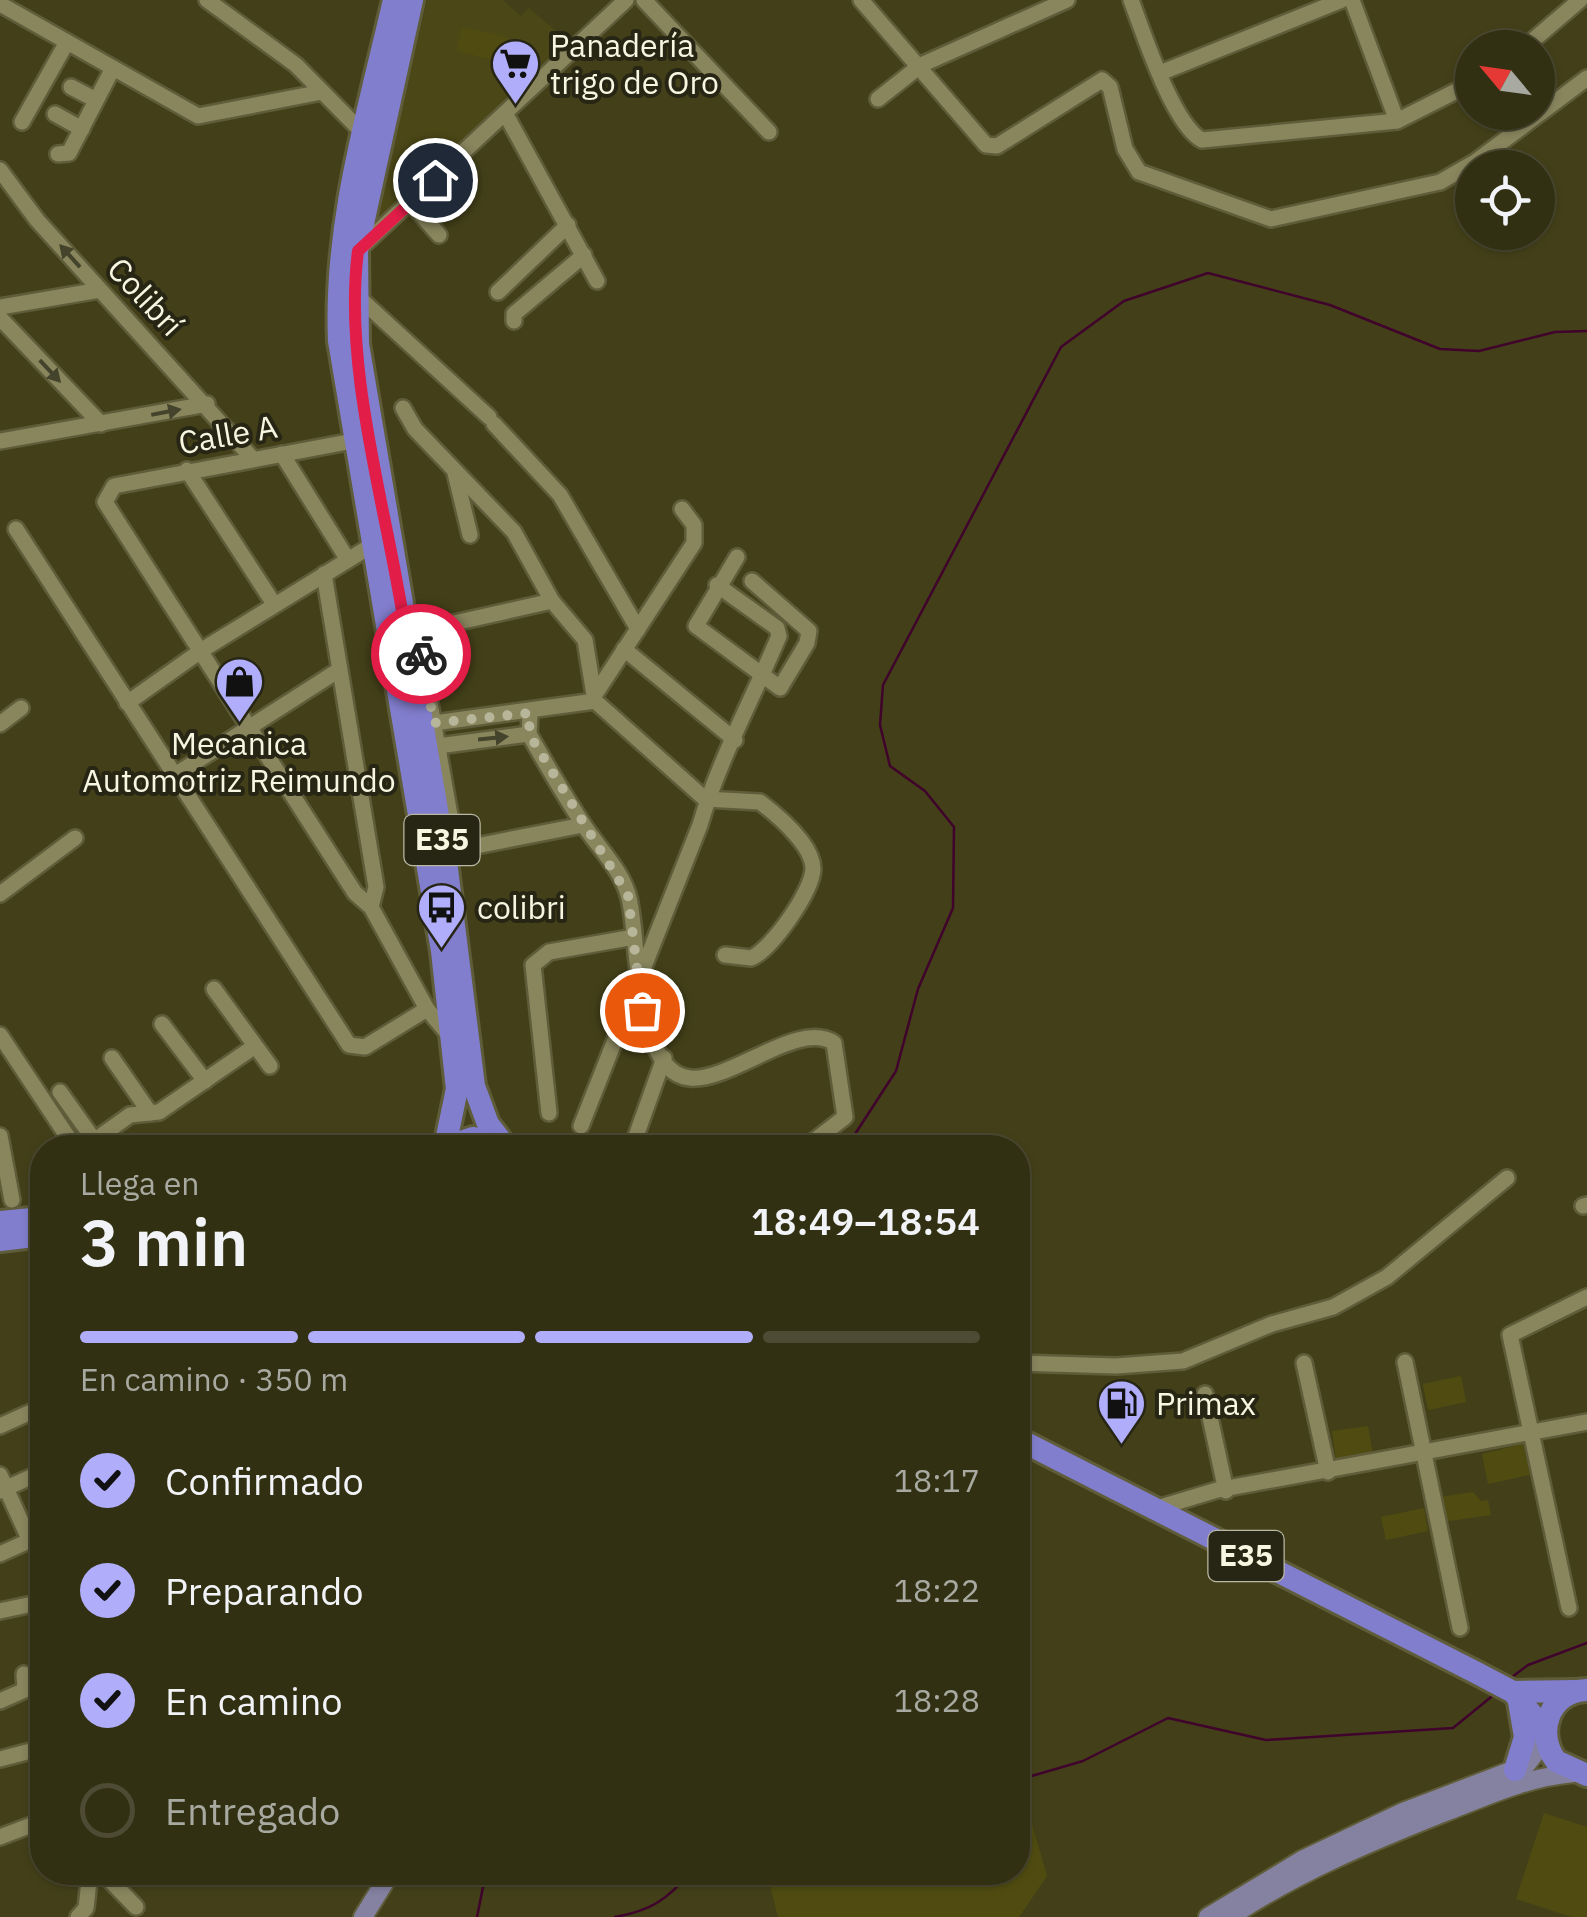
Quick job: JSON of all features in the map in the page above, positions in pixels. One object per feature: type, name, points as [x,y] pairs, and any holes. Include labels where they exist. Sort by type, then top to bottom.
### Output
[{"type":"highway","name":"E35","points":[[394,0],[346,209],[338,278],[340,357],[442,952],[456,1100],[448,1135]]},
{"type":"highway","name":"E35","points":[[412,0],[358,251],[355,294],[362,375],[444,856],[474,1086],[488,1124],[497,1135]]},
{"type":"highway","points":[[4,1220],[30,1219]]},
{"type":"highway","points":[[4,1220],[30,1230]]},
{"type":"highway","name":"E35","points":[[1030,1445],[1475,1672],[1513,1695],[1545,1735],[1556,1762],[1580,1774]]},
{"type":"highway","points":[[1515,1770],[1525,1737],[1513,1695],[1583,1690]]},
{"type":"highway","points":[[1545,1735],[1555,1705],[1583,1690]]},
{"type":"main road","points":[[1208,1917],[1316,1854],[1403,1812],[1515,1770],[1532,1760],[1545,1735]]},
{"type":"main road","points":[[1230,1917],[1321,1866],[1390,1834],[1540,1776],[1580,1774]]},
{"type":"main road","points":[[363,1917],[382,1885]]},
{"type":"street","points":[[207,0],[296,65],[363,133]]},
{"type":"street","points":[[358,251],[626,0]]},
{"type":"street","points":[[644,0],[768,132]]},
{"type":"street","points":[[861,0],[921,65],[986,145],[998,146],[1102,80],[1110,87],[1130,163],[1139,172],[1271,218],[1440,182],[1474,162],[1587,78]]},
{"type":"street","points":[[878,99],[921,65],[1067,0]]},
{"type":"street","points":[[1130,0],[1160,73],[1191,132],[1202,140],[1397,121],[1455,92]]},
{"type":"street","points":[[1160,73],[1342,0]]},
{"type":"street","points":[[1352,0],[1397,121]]},
{"type":"street","points":[[1549,30],[1580,0]]},
{"type":"street","points":[[0,4],[198,116],[322,92]]},
{"type":"street","points":[[22,122],[66,42]]},
{"type":"street","points":[[58,154],[67,156],[113,68]]},
{"type":"street","points":[[72,87],[96,100]]},
{"type":"street","points":[[505,113],[597,281]]},
{"type":"street","points":[[55,114],[82,129]]},
{"type":"street","name":"Colibrí","points":[[0,170],[100,290],[253,459]]},
{"type":"street","points":[[411,203],[439,234]]},
{"type":"street","points":[[498,292],[568,224]]},
{"type":"street","points":[[514,321],[514,314],[584,255]]},
{"type":"street","points":[[0,306],[100,290]]},
{"type":"street","points":[[355,294],[491,421],[560,495],[638,629]]},
{"type":"street","points":[[0,318],[101,424]]},
{"type":"street","points":[[0,441],[207,404]]},
{"type":"street","points":[[403,408],[415,429],[514,532],[552,601],[584,640],[596,697],[706,798],[760,802],[809,854],[813,870],[794,910],[764,953],[737,960],[725,955]]},
{"type":"street","name":"Calle A","points":[[202,650],[106,508],[106,497],[114,486],[353,442]]},
{"type":"street","points":[[282,454],[348,560]]},
{"type":"street","points":[[187,470],[274,604]]},
{"type":"street","points":[[455,473],[470,535]]},
{"type":"street","points":[[434,723],[530,713],[596,697],[694,543],[694,525],[682,509]]},
{"type":"street","points":[[16,529],[349,1046],[365,1047],[427,1009]]},
{"type":"street","points":[[126,702],[274,604],[374,544]]},
{"type":"street","points":[[737,557],[696,626],[780,688],[807,642],[809,631],[752,581]]},
{"type":"street","points":[[324,574],[376,888],[372,907]]},
{"type":"street","points":[[581,1126],[700,825],[706,798],[762,678],[778,630],[717,585]]},
{"type":"street","points":[[441,626],[552,601]]},
{"type":"street","points":[[404,623],[419,644],[438,746],[452,832],[444,856]]},
{"type":"street","points":[[624,649],[734,740]]},
{"type":"street","points":[[202,650],[355,893],[372,907],[427,1009],[451,1043]]},
{"type":"street","points":[[175,776],[339,670]]},
{"type":"street","points":[[0,724],[22,708]]},
{"type":"street","points":[[530,713],[529,734],[628,895],[642,1010],[664,1058],[675,1073],[696,1078],[712,1076],[795,1041],[816,1036],[832,1040],[846,1117],[823,1135]]},
{"type":"street","points":[[438,746],[529,734]]},
{"type":"street","points":[[476,846],[583,825]]},
{"type":"street","points":[[0,894],[74,838]]},
{"type":"street","points":[[549,1114],[533,965],[549,952],[634,938]]},
{"type":"street","points":[[214,989],[270,1066]]},
{"type":"street","points":[[162,1024],[204,1081]]},
{"type":"street","points":[[0,1034],[66,1135]]},
{"type":"street","points":[[102,1135],[130,1115],[159,1112],[255,1046]]},
{"type":"street","points":[[112,1058],[150,1113]]},
{"type":"street","points":[[636,1135],[664,1058]]},
{"type":"street","points":[[60,1092],[84,1135]]},
{"type":"street","points":[[0,1136],[4,1220]]},
{"type":"street","points":[[1030,1364],[1116,1366],[1183,1361],[1272,1324],[1333,1307],[1388,1276],[1507,1178]]},
{"type":"street","points":[[1569,1608],[1510,1335],[1587,1297]]},
{"type":"street","points":[[1405,1362],[1460,1628]]},
{"type":"street","points":[[1304,1363],[1328,1472]]},
{"type":"street","points":[[1205,1394],[1226,1491]]},
{"type":"street","points":[[0,1426],[30,1413]]},
{"type":"street","points":[[1154,1510],[1226,1491],[1587,1422]]},
{"type":"street","points":[[30,1476],[2,1484],[30,1528]]},
{"type":"street","points":[[1183,1524],[1198,1505],[1226,1491]]},
{"type":"street","points":[[0,1554],[30,1541]]},
{"type":"street","points":[[0,1612],[30,1605]]},
{"type":"street","points":[[0,1701],[25,1690],[24,1674]]},
{"type":"street","points":[[0,1759],[30,1751]]},
{"type":"street","points":[[0,1836],[30,1825]]},
{"type":"street","points":[[81,1916],[87,1885]]},
{"type":"street","points":[[115,1885],[136,1907]]},
{"type":"shaded area","points":[[427,0],[503,0],[521,16],[529,8],[570,43],[384,218],[377,216]]},
{"type":"shaded area","points":[[462,27],[508,37],[502,62],[456,51]]},
{"type":"shaded area","points":[[1461,1376],[1466,1402],[1428,1410],[1423,1384]]},
{"type":"shaded area","points":[[1368,1426],[1373,1455],[1336,1460],[1332,1431]]},
{"type":"shaded area","points":[[1523,1444],[1530,1475],[1488,1484],[1482,1454]]},
{"type":"shaded area","points":[[1473,1492],[1481,1501],[1488,1500],[1491,1515],[1449,1521],[1443,1517],[1440,1497]]},
{"type":"shaded area","points":[[1424,1508],[1428,1531],[1386,1540],[1381,1517]]},
{"type":"shaded area","points":[[1544,1813],[1587,1827],[1587,1917],[1572,1917],[1516,1899]]},
{"type":"shaded area","points":[[1030,1817],[1047,1876],[1019,1917],[778,1917],[770,1885],[1030,1885]]},
{"type":"waterway","points":[[854,1135],[896,1071],[918,989],[953,908],[954,827],[925,791],[890,766],[880,725],[883,685],[1061,347],[1124,301],[1208,273],[1330,305],[1440,349],[1479,351],[1555,332],[1587,331]]},
{"type":"waterway","points":[[1508,1680],[1528,1665],[1587,1643]]},
{"type":"waterway","points":[[1030,1776],[1083,1761],[1168,1718],[1266,1740],[1453,1728],[1496,1693]]},
{"type":"waterway","points":[[477,1917],[483,1885]]},
{"type":"waterway","points":[[615,1917],[657,1903],[679,1885]]},
{"type":"way so far","points":[[421,654],[434,723],[530,713],[529,734],[628,895],[642,1010]]},
{"type":"place","name":"Panadería trigo de Oro","points":[[515,106]]},
{"type":"place","name":"Mecanica Automotriz Reimundo","points":[[239,724]]},
{"type":"place","name":"colibri","points":[[442,950]]},
{"type":"place","name":"Primax","points":[[1121,1446]]},
{"type":"route","points":[[421,654],[415,636],[404,623],[362,375],[355,280],[358,251],[435,180]]}]
